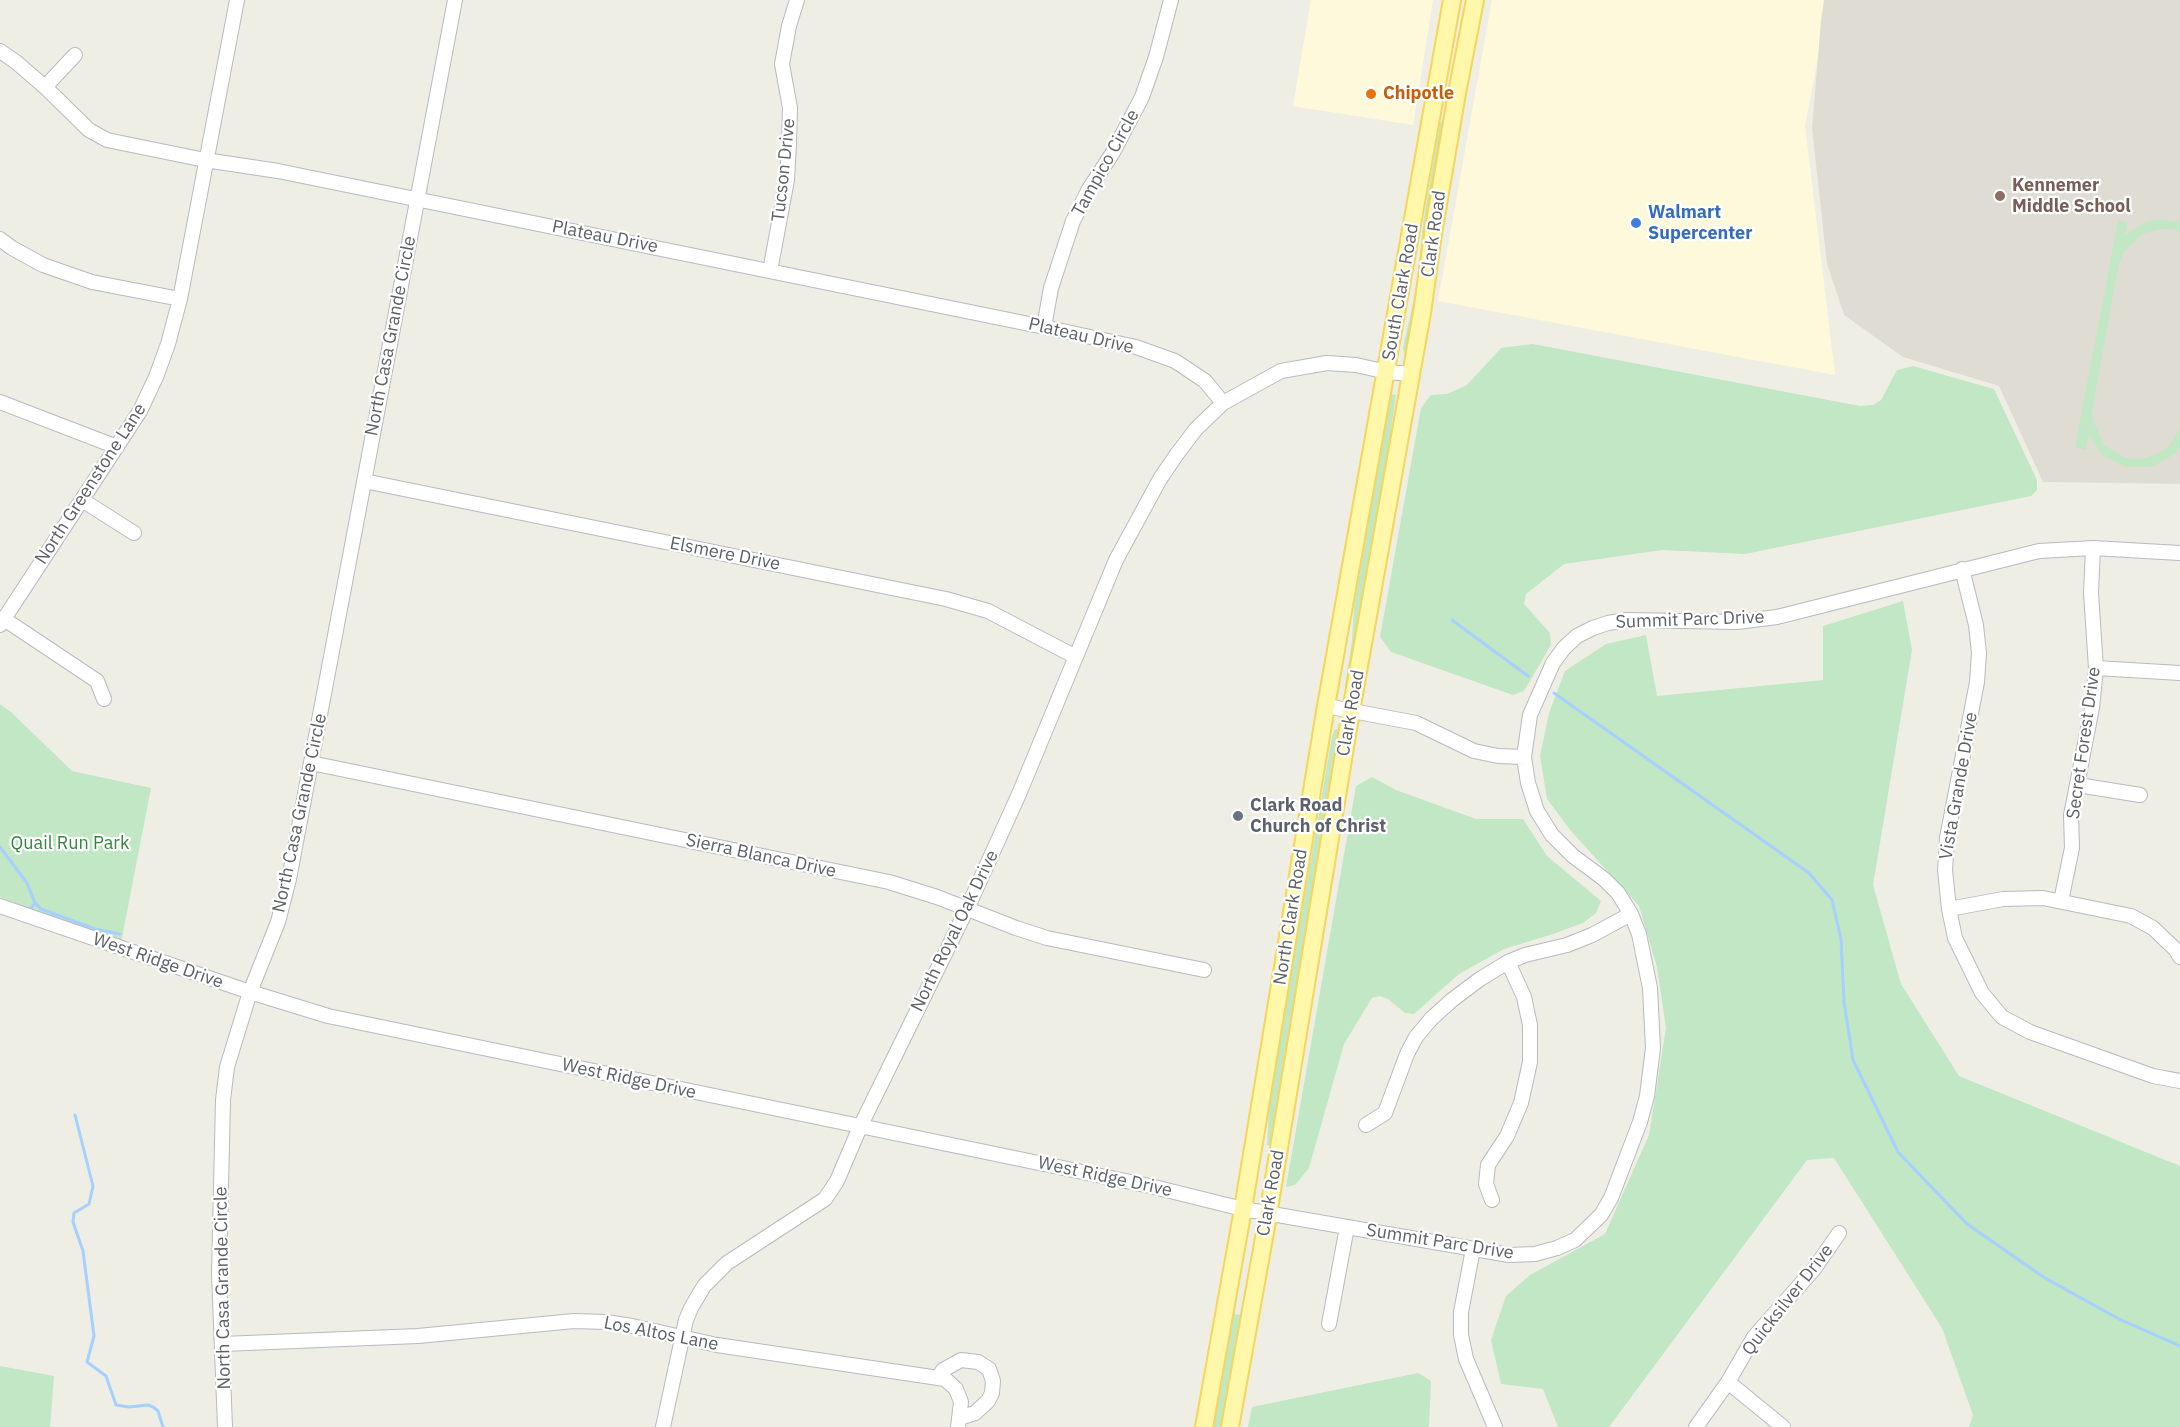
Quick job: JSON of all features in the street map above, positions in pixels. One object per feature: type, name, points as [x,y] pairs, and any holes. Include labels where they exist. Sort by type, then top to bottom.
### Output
[{"type":"main road","name":"South Clark Road","points":[[1387,372],[1452,0]]},
{"type":"main road","name":"Clark Road","points":[[1230,1427],[1457,93],[1475,0]]},
{"type":"main road","points":[[1437,89],[1457,93]]},
{"type":"main road","name":"North Clark Road","points":[[1204,1427],[1243,1209],[1326,706],[1387,372]]},
{"type":"street","name":"North Greenstone Lane","points":[[2,622],[141,411],[156,377],[180,299],[237,0]]},
{"type":"street","name":"North Casa Grande Circle","points":[[225,1427],[219,1270],[223,1100],[227,1067],[250,992],[278,922],[289,879],[455,0]]},
{"type":"street","name":"Tucson Drive","points":[[770,271],[787,180],[790,108],[782,64],[789,26],[797,0]]},
{"type":"street","name":"Tampico Circle","points":[[1044,327],[1051,288],[1072,221],[1089,189],[1112,154],[1142,97],[1156,57],[1171,0]]},
{"type":"street","name":"Plateau Drive","points":[[0,51],[45,87],[88,130],[107,140],[205,160],[278,171],[1136,347],[1175,360],[1205,381],[1223,403]]},
{"type":"street","points":[[45,87],[75,55]]},
{"type":"street","points":[[0,239],[12,249],[43,265],[92,282],[180,299]]},
{"type":"street","name":"North Royal Oak Drive","points":[[663,1427],[682,1337],[691,1308],[704,1286],[716,1272],[737,1256],[825,1199],[837,1181],[860,1127],[967,909],[1019,794],[1116,560],[1160,479],[1196,429],[1223,403],[1281,371],[1327,363],[1411,374]]},
{"type":"street","points":[[0,402],[117,447]]},
{"type":"street","name":"Elsmere Drive","points":[[364,481],[946,598],[988,611],[1076,657]]},
{"type":"street","points":[[82,500],[134,533]]},
{"type":"street","name":"Summit Parc Drive","points":[[1268,1214],[1509,1255],[1535,1254],[1575,1240],[1601,1215],[1611,1198],[1640,1122],[1647,1096],[1653,1048],[1650,988],[1639,934],[1631,914],[1618,894],[1604,879],[1573,856],[1552,835],[1537,811],[1528,783],[1524,757],[1530,715],[1553,663],[1564,648],[1578,636],[1608,623],[1627,620],[1737,622],[1777,617],[2039,551],[2093,548],[2180,553]]},
{"type":"street","name":"Secret Forest Drive","points":[[2061,901],[2072,848],[2071,815],[2092,708],[2096,668],[2091,593],[2093,548]]},
{"type":"street","name":"Vista Grande Drive","points":[[1962,569],[1976,625],[1979,653],[1977,682],[1947,838],[1945,870],[1955,938],[1982,993],[2002,1017],[2030,1032],[2141,1072],[2180,1081]]},
{"type":"street","points":[[2,622],[97,681],[104,699]]},
{"type":"street","points":[[2096,668],[2180,673]]},
{"type":"street","points":[[1326,706],[1416,723],[1474,751],[1498,756],[1524,757]]},
{"type":"street","name":"Sierra Blanca Drive","points":[[311,764],[889,882],[1047,938],[1204,970]]},
{"type":"street","points":[[2078,785],[2140,795]]},
{"type":"street","points":[[1949,909],[2021,897],[2043,897],[2131,916],[2153,928],[2176,950],[2180,957]]},
{"type":"street","name":"West Ridge Drive","points":[[0,906],[250,992],[328,1016],[1150,1186],[1268,1214]]},
{"type":"street","points":[[1366,1125],[1385,1113],[1407,1054],[1416,1037],[1431,1019],[1480,979],[1508,962],[1525,955],[1567,945],[1592,935],[1631,914]]},
{"type":"street","points":[[1492,1200],[1486,1184],[1488,1165],[1507,1136],[1521,1103],[1530,1062],[1530,1025],[1524,998],[1508,962]]},
{"type":"street","points":[[1329,1324],[1347,1227]]},
{"type":"street","name":"Quicksilver Drive","points":[[1696,1427],[1728,1382],[1754,1337],[1814,1269],[1839,1233]]},
{"type":"street","points":[[1473,1249],[1461,1312],[1461,1335],[1466,1359],[1495,1427]]},
{"type":"street","name":"Los Altos Lane","points":[[223,1344],[418,1336],[574,1321],[632,1326],[746,1350],[938,1378]]},
{"type":"street","points":[[961,1360],[978,1362],[989,1369],[993,1380],[992,1393],[988,1401],[975,1413],[959,1423],[961,1402],[956,1389],[945,1379],[938,1378],[943,1370],[961,1360]]},
{"type":"street","points":[[1728,1382],[1782,1427]]},
{"type":"shaded area","points":[[1311,0],[1433,0],[1413,125],[1293,106]]},
{"type":"shaded area","points":[[1492,0],[1829,0],[1805,126],[1835,375],[1438,301]]},
{"type":"shaded area","name":"Kennemer Middle School","points":[[1824,0],[2180,0],[2180,484],[2043,482],[1999,386],[1903,357],[1844,315],[1827,264],[1812,128]]},
{"type":"green space","points":[[1446,113],[1408,350],[1405,354],[1403,348],[1417,285],[1423,223],[1440,124]]},
{"type":"green space","points":[[2159,219],[2180,222],[2180,232],[2174,229],[2163,229],[2141,234],[2124,252],[2119,263],[2092,411],[2093,421],[2104,445],[2123,457],[2145,458],[2159,453],[2170,445],[2180,429],[2180,448],[2175,454],[2152,467],[2126,467],[2102,455],[2089,435],[2085,450],[2075,447],[2118,221],[2127,222],[2125,235],[2145,222]]},
{"type":"green space","points":[[1533,344],[1860,406],[1873,405],[1881,400],[1897,370],[1913,366],[1994,389],[2037,480],[2037,490],[2031,496],[1745,554],[1662,550],[1564,564],[1526,594],[1524,604],[1550,633],[1551,645],[1524,691],[1513,695],[1391,652],[1380,637],[1421,408],[1431,395],[1447,394],[1467,385],[1501,348]]},
{"type":"green space","points":[[1391,394],[1396,395],[1390,457],[1350,689],[1345,686],[1352,641],[1354,606]]},
{"type":"green space","points":[[1903,601],[1912,650],[1873,885],[1901,984],[1959,1076],[2180,1166],[2180,1427],[1969,1427],[1973,1415],[1942,1328],[1834,1158],[1807,1160],[1609,1427],[1558,1427],[1543,1389],[1501,1384],[1491,1340],[1506,1296],[1530,1275],[1605,1234],[1649,1135],[1666,1028],[1657,967],[1639,906],[1571,831],[1547,799],[1540,756],[1549,713],[1565,671],[1606,644],[1646,635],[1657,696],[1823,680],[1823,626]]},
{"type":"green space","name":"Quail Run Park","points":[[0,704],[72,771],[151,788],[121,943],[0,897]]},
{"type":"green space","points":[[1335,729],[1342,730],[1273,1146],[1267,1145],[1269,1105]]},
{"type":"green space","points":[[1372,777],[1396,790],[1476,819],[1523,819],[1547,856],[1601,901],[1596,913],[1583,923],[1504,949],[1459,974],[1414,1014],[1405,1013],[1388,999],[1380,996],[1372,998],[1344,1044],[1309,1168],[1295,1185],[1286,1187],[1356,786]]},
{"type":"green space","points":[[1233,1314],[1243,1315],[1224,1427],[1213,1427]]},
{"type":"green space","points":[[0,1366],[54,1376],[50,1427],[0,1427]]},
{"type":"green space","points":[[1418,1373],[1431,1381],[1429,1427],[1248,1427],[1252,1407]]},
{"type":"waterway","points":[[1452,620],[1528,676]]},
{"type":"waterway","points":[[1554,693],[1809,873],[1832,900],[1841,939],[1844,1002],[1853,1060],[1898,1152],[1967,1224],[2045,1278],[2119,1319],[2180,1346]]},
{"type":"waterway","points":[[0,847],[27,883],[35,903],[41,909],[95,929],[120,934]]},
{"type":"waterway","points":[[31,908],[35,903]]},
{"type":"waterway","points":[[75,1115],[93,1186],[89,1204],[74,1213],[73,1222],[83,1251],[94,1336],[87,1362],[106,1376],[116,1405],[153,1407],[158,1411],[163,1427]]},
{"type":"place","name":"Chipotle","points":[[1371,94]]},
{"type":"place","name":"Kennemer Middle School","points":[[2000,196]]},
{"type":"place","name":"Walmart Supercenter","points":[[1636,223]]},
{"type":"place","name":"Clark Road Church of Christ","points":[[1238,816]]}]
